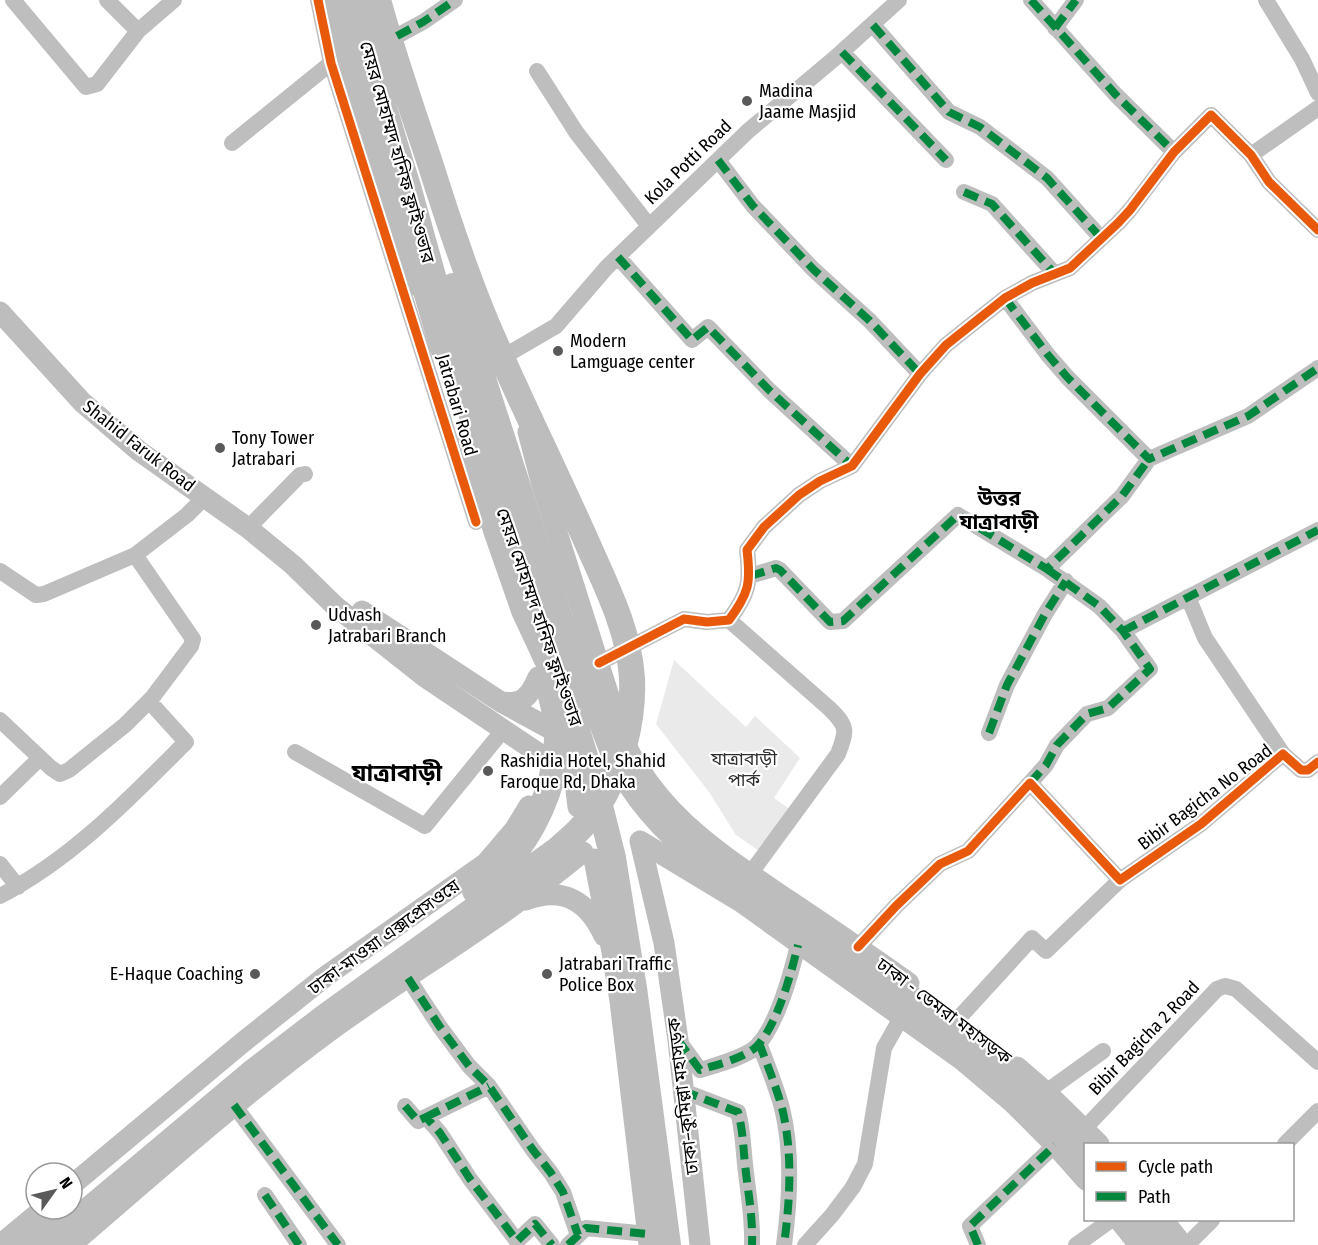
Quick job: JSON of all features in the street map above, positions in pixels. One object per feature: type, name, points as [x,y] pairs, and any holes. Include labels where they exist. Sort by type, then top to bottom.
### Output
[{"type":"highway","points":[[334,0],[345,57],[407,250],[475,427]]},
{"type":"highway","name":"মেয়র মোহাম্মদ হানিফ ফ্লাইওভার","points":[[357,0],[371,65],[409,190],[475,427],[522,569],[548,635],[600,802],[613,858],[636,1000],[655,1241]]},
{"type":"highway","name":"মেয়র মোহাম্মদ হানিফ ফ্লাইওভার","points":[[373,0],[393,84],[440,247],[550,586],[614,796],[638,913],[656,1035],[697,1245]]},
{"type":"highway","points":[[46,1245],[253,1072],[326,1016],[557,850],[577,832],[597,808],[615,771],[626,738],[632,680],[630,654],[618,615],[471,284],[378,0]]},
{"type":"highway","points":[[84,1193],[245,1059],[392,949],[489,881],[521,845],[544,802],[552,776],[557,740],[556,715],[522,569]]},
{"type":"highway","points":[[550,586],[574,639],[615,755],[631,785],[663,826],[710,867],[921,1005],[984,1053],[1031,1096],[1085,1140]]},
{"type":"highway","points":[[9,1237],[41,1221]]},
{"type":"highway","points":[[1144,1221],[1162,1245]]},
{"type":"main road","name":"Jatrabari Road","points":[[344,0],[363,93],[494,532],[522,612],[549,671],[570,740],[576,809]]},
{"type":"main road","points":[[389,0],[397,36],[418,105],[463,240],[508,354],[542,485],[621,734],[624,795]]},
{"type":"main road","name":"Shahid Faruk Road","points":[[0,312],[82,402],[139,451],[248,528],[293,565],[335,606],[425,677],[547,759],[576,809]]},
{"type":"main road","name":"Shahid Faruk Road","points":[[293,565],[501,702],[570,740]]},
{"type":"main road","name":"ঢাকা-মাওয়া এক্সপ্রেসওয়ে","points":[[84,1175],[326,976],[486,863],[502,846],[540,786],[547,759],[546,726],[538,677],[522,612]]},
{"type":"main road","points":[[501,702],[512,704],[520,701],[527,696],[538,677]]},
{"type":"main road","points":[[570,740],[621,734]]},
{"type":"main road","name":"ঢাকা - ডেমরা মহাসড়ক","points":[[621,734],[642,776],[679,819],[728,859],[858,947],[958,1019],[1046,1092],[1085,1140]]},
{"type":"main road","points":[[71,1245],[234,1105],[332,1029],[588,855],[612,861],[629,854],[640,841],[643,830],[641,816],[636,806],[570,740]]},
{"type":"main road","points":[[624,795],[601,791],[584,800],[576,809],[573,833],[588,855],[612,952],[655,1241]]},
{"type":"main road","name":"ঢাকা - ডেমরা মহাসড়ক","points":[[640,841],[741,902],[798,945],[903,1016],[962,1060],[1013,1103],[1084,1178]]},
{"type":"main road","name":"ঢাকা–কুমিল্লা মহাসড়ক","points":[[640,841],[664,944],[678,1040],[697,1245]]},
{"type":"main road","points":[[649,883],[661,871],[673,866],[682,866]]},
{"type":"main road","points":[[508,908],[549,894],[564,895],[577,901],[591,915],[600,927],[612,952]]},
{"type":"main road","points":[[9,1237],[28,1221]]},
{"type":"main road","points":[[1120,1221],[1139,1245]]},
{"type":"main road","points":[[1164,1221],[1183,1245]]},
{"type":"street","points":[[13,0],[86,87],[97,84],[138,31],[174,0]]},
{"type":"street","points":[[107,0],[138,31]]},
{"type":"street","points":[[318,0],[331,63],[476,522]]},
{"type":"street","points":[[397,36],[423,22],[455,0]]},
{"type":"street","name":"Kola Potti Road","points":[[508,354],[556,326],[618,257],[748,131],[842,52],[899,0]]},
{"type":"street","points":[[1031,0],[1116,95],[1174,152]]},
{"type":"street","points":[[1055,28],[1076,0]]},
{"type":"street","points":[[1266,0],[1317,85]]},
{"type":"street","points":[[873,25],[949,112],[980,127],[1047,178],[1101,238]]},
{"type":"street","points":[[842,52],[946,160]]},
{"type":"street","points":[[232,142],[331,63]]},
{"type":"street","points":[[537,71],[576,132],[649,226]]},
{"type":"street","points":[[1251,155],[1318,108]]},
{"type":"street","points":[[729,620],[743,600],[750,576],[747,550],[764,527],[799,495],[819,481],[852,466],[920,374],[946,345],[1005,298],[1070,267],[1130,210],[1174,152],[1211,115],[1251,155],[1269,182],[1318,230]]},
{"type":"street","points":[[718,160],[753,206],[814,270],[870,321],[920,374]]},
{"type":"street","points":[[964,192],[992,204],[1054,273]]},
{"type":"street","points":[[618,257],[692,340],[708,327],[770,391],[852,466]]},
{"type":"street","points":[[1005,298],[1068,378],[1149,459]]},
{"type":"street","points":[[1047,569],[1122,496],[1149,459],[1248,416],[1318,368]]},
{"type":"street","points":[[248,528],[300,475],[305,474]]},
{"type":"street","points":[[0,571],[36,595],[44,594],[135,555],[187,516],[205,497]]},
{"type":"street","points":[[750,576],[776,568],[830,622],[843,621],[958,515],[1066,581],[1099,606],[1123,631],[1150,669],[1108,708],[1087,714],[1057,745],[1046,765],[968,851],[940,864],[858,947]]},
{"type":"street","points":[[1123,631],[1318,530]]},
{"type":"street","points":[[0,720],[60,774],[69,770],[125,725],[149,701],[191,646],[193,639],[135,555]]},
{"type":"street","points":[[989,733],[1007,685],[1045,614],[1066,581]]},
{"type":"street","points":[[1188,597],[1205,638],[1283,753]]},
{"type":"street","points":[[599,663],[684,619],[729,620],[842,721],[846,733],[838,754],[750,874]]},
{"type":"street","points":[[0,896],[18,887],[66,855],[119,808],[186,742],[149,701]]},
{"type":"street","points":[[295,752],[425,826],[504,729]]},
{"type":"street","name":"Bibir Bagicha No Road","points":[[958,1019],[1032,938],[1046,951],[1120,880],[1201,824],[1283,753],[1301,770],[1305,771],[1318,762]]},
{"type":"street","points":[[0,797],[40,758]]},
{"type":"street","points":[[1030,783],[1120,880]]},
{"type":"street","points":[[0,864],[18,887]]},
{"type":"street","points":[[678,1040],[700,1070],[728,1061],[755,1048],[773,1024],[798,945]]},
{"type":"street","points":[[408,978],[440,1027],[469,1066],[489,1086],[563,1192],[573,1240]]},
{"type":"street","name":"Bibir Bagicha 2 Road","points":[[1085,1140],[1217,989],[1225,986],[1236,989],[1318,1062]]},
{"type":"street","points":[[805,1245],[839,1206],[853,1187],[865,1164],[884,1048],[903,1016]]},
{"type":"street","points":[[759,1042],[782,1108],[788,1152],[789,1206],[784,1245]]},
{"type":"street","points":[[1046,1092],[1102,1051]]},
{"type":"street","points":[[405,1106],[418,1121],[489,1086]]},
{"type":"street","points":[[683,1091],[738,1112],[743,1131],[745,1164],[753,1217],[752,1245]]},
{"type":"street","points":[[234,1105],[338,1245]]},
{"type":"street","points":[[1287,1143],[1318,1111]]},
{"type":"street","points":[[426,1117],[440,1133],[470,1179],[517,1241],[535,1224],[552,1245]]},
{"type":"street","points":[[978,1245],[970,1226],[1055,1145]]},
{"type":"street","points":[[265,1196],[299,1245]]},
{"type":"street","points":[[1076,1245],[1110,1221]]},
{"type":"street","points":[[1187,1245],[1211,1221]]},
{"type":"street","points":[[573,1240],[586,1228],[655,1241]]},
{"type":"green space","name":"যাত্রাবাড়ী পার্ক","points":[[674,660],[746,727],[755,716],[800,758],[774,798],[791,810],[762,853],[736,835],[709,792],[656,724]]},
{"type":"marked path","points":[[397,36],[423,22],[455,0]]},
{"type":"marked path","points":[[1031,0],[1116,95],[1174,152]]},
{"type":"marked path","points":[[1055,28],[1076,0]]},
{"type":"marked path","points":[[873,25],[949,112],[980,127],[1047,178],[1101,238]]},
{"type":"marked path","points":[[842,52],[946,160]]},
{"type":"marked path","points":[[718,160],[753,206],[814,270],[870,321],[920,374]]},
{"type":"marked path","points":[[964,192],[992,204],[1054,273]]},
{"type":"marked path","points":[[618,257],[692,340],[708,327],[770,391],[852,466]]},
{"type":"marked path","points":[[1005,298],[1068,378],[1149,459],[1248,416],[1318,368]]},
{"type":"marked path","points":[[750,576],[776,568],[830,622],[843,621],[958,515],[1047,569],[1122,496],[1149,459]]},
{"type":"marked path","points":[[1123,631],[1318,530]]},
{"type":"marked path","points":[[1030,783],[1046,765],[1057,745],[1087,714],[1108,708],[1150,669],[1123,631],[1099,606],[1047,569]]},
{"type":"marked path","points":[[989,733],[1007,685],[1045,614],[1066,581]]},
{"type":"marked path","points":[[678,1040],[700,1070],[751,1051],[764,1038],[777,1013],[798,945]]},
{"type":"marked path","points":[[408,978],[440,1027],[469,1066],[489,1086],[551,1173],[563,1192],[578,1235]]},
{"type":"marked path","points":[[759,1043],[780,1100],[788,1142],[789,1194],[784,1245]]},
{"type":"marked path","points":[[426,1117],[489,1086]]},
{"type":"marked path","points":[[683,1091],[738,1112],[750,1204],[752,1245]]},
{"type":"marked path","points":[[234,1105],[338,1245]]},
{"type":"marked path","points":[[405,1106],[418,1121],[426,1117],[440,1133],[470,1179],[517,1241],[535,1224],[552,1245]]},
{"type":"marked path","points":[[978,1245],[970,1226],[1055,1145]]},
{"type":"marked path","points":[[265,1195],[299,1245]]},
{"type":"marked path","points":[[568,1245],[586,1228],[648,1234]]},
{"type":"cycle path","points":[[318,0],[331,63],[476,522]]},
{"type":"cycle path","points":[[599,663],[684,619],[707,622],[729,620],[745,595],[749,571],[747,550],[764,527],[799,495],[820,481],[852,466],[920,374],[946,345],[1005,298],[1032,283],[1070,268],[1130,210],[1174,152],[1211,115],[1251,155],[1269,182],[1318,230]]},
{"type":"cycle path","points":[[858,947],[940,864],[968,851],[1030,783],[1120,880],[1201,824],[1283,754],[1301,770],[1308,770],[1318,762]]},
{"type":"place","name":"Madina Jaame Masjid","points":[[747,101]]},
{"type":"place","name":"Modern Lamguage center","points":[[558,351]]},
{"type":"place","name":"Tony Tower Jatrabari","points":[[220,448]]},
{"type":"place","name":"Udvash Jatrabari Branch","points":[[316,625]]},
{"type":"place","name":"Rashidia Hotel, Shahid Faroque Rd, Dhaka","points":[[488,771]]},
{"type":"place","name":"E-Haque Coaching","points":[[255,974]]},
{"type":"place","name":"Jatrabari Traffic Police Box","points":[[547,974]]},
{"type":"district","name":"উত্তর যাত্রাবাড়ী","points":[[999,510]]},
{"type":"district","name":"যাত্রাবাড়ী","points":[[397,773]]}]
